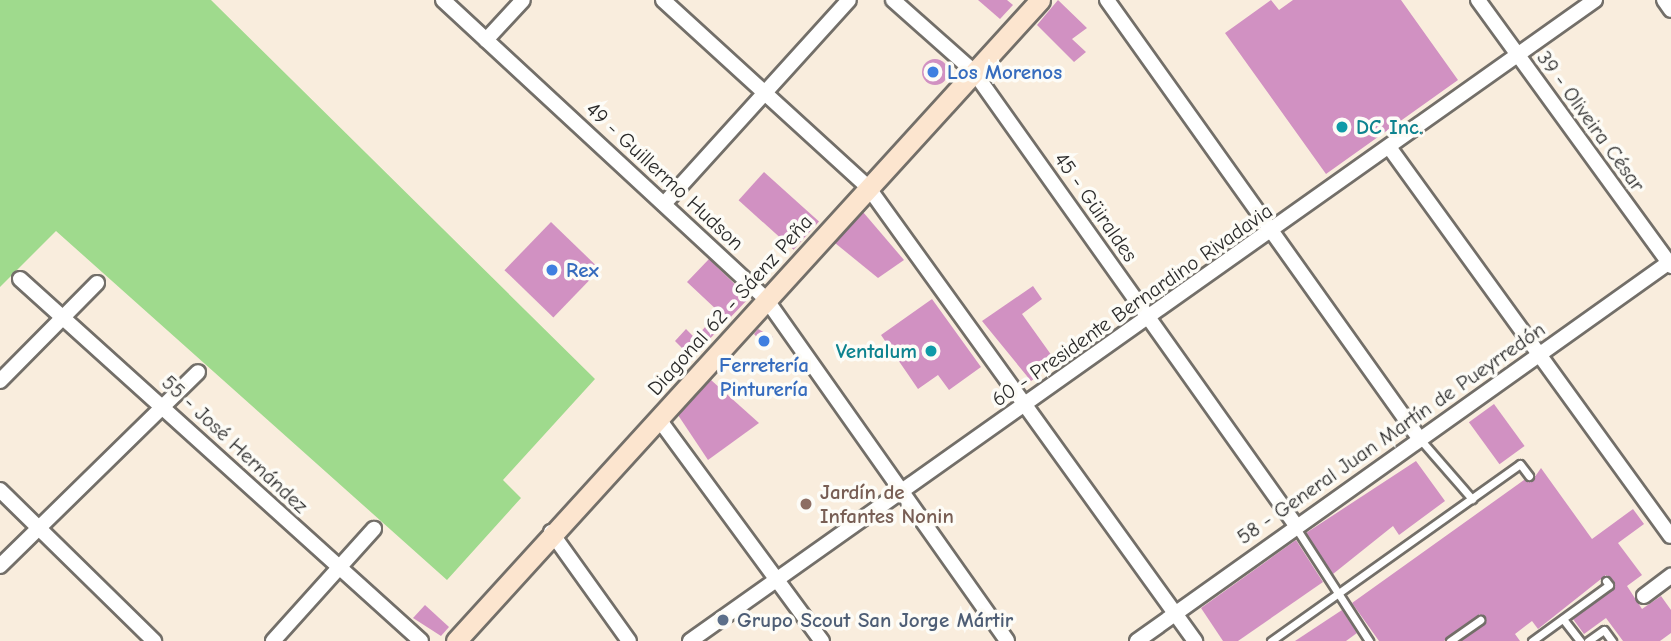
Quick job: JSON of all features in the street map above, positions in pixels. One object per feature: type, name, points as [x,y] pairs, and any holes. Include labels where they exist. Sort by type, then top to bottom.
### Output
[{"type":"street","name":"49 - Guillermo Hudson","points":[[443,0],[766,299],[1007,641]]},
{"type":"street","points":[[486,40],[523,0]]},
{"type":"street","points":[[663,0],[868,187],[1195,641]]},
{"type":"street","points":[[664,204],[767,94],[849,0]]},
{"type":"street","name":"45 - Güiraldes","points":[[893,0],[974,72],[1295,524]]},
{"type":"street","name":"Diagonal 62 - Sáenz Peña","points":[[456,641],[551,532],[1040,0]]},
{"type":"street","points":[[1107,0],[1419,438]]},
{"type":"street","name":"39 - Oliveira César","points":[[1478,0],[1670,263]]},
{"type":"street","name":"60 - Presidente Bernardino Rivadavia","points":[[690,641],[903,494],[1595,0]]},
{"type":"street","points":[[1664,0],[1671,10]]},
{"type":"street","points":[[1389,147],[1671,536]]},
{"type":"street","name":"58 - General Juan Martín de Pueyrredón","points":[[1137,641],[1295,524],[1670,263]]},
{"type":"street","name":"55 - José Hernández","points":[[20,279],[421,641]]},
{"type":"street","points":[[0,380],[97,283]]},
{"type":"street","points":[[0,566],[198,372]]},
{"type":"street","points":[[658,418],[822,641]]},
{"type":"street","points":[[0,490],[155,641]]},
{"type":"street","points":[[273,641],[374,529]]},
{"type":"street","points":[[551,532],[629,641]]},
{"type":"street","points":[[1644,596],[1671,576]]},
{"type":"lane","points":[[1419,438],[1472,499]]},
{"type":"lane","points":[[1277,639],[1520,464],[1529,476]]},
{"type":"lane","points":[[1295,524],[1298,539],[1369,641]]},
{"type":"lane","points":[[1532,641],[1609,585],[1606,580]]},
{"type":"lane","points":[[1563,619],[1580,641]]},
{"type":"lane","points":[[1450,641],[1480,620]]},
{"type":"lane","points":[[1588,641],[1604,630],[1612,641]]},
{"type":"green space","points":[[0,0],[211,0],[595,379],[503,480],[521,498],[447,580],[56,231],[0,287]]},
{"type":"building","points":[[978,0],[1007,0],[1013,5],[1000,19]]},
{"type":"building","points":[[1058,0],[1087,28],[1072,39],[1086,52],[1074,62],[1037,25]]},
{"type":"building","name":"DC Inc.","points":[[1271,0],[1279,10],[1293,0],[1401,0],[1458,80],[1326,174],[1225,33]]},
{"type":"building","name":"Los Morenos","points":[[935,59],[944,63],[948,72],[944,81],[935,85],[926,81],[922,72],[926,63]]},
{"type":"building","points":[[764,172],[819,222],[794,250],[739,200]]},
{"type":"building","points":[[863,212],[904,260],[878,278],[835,243]]},
{"type":"building","name":"Rex","points":[[551,222],[600,269],[553,317],[504,270]]},
{"type":"building","points":[[709,259],[749,298],[676,374],[668,368],[684,350],[675,341],[686,329],[695,338],[719,312],[687,282]]},
{"type":"building","points":[[1033,286],[1042,299],[1022,314],[1057,363],[1031,381],[982,321]]},
{"type":"building","name":"Ventalum","points":[[932,299],[981,367],[949,390],[938,375],[918,389],[881,335]]},
{"type":"building","name":"Ferretería Pinturería","points":[[758,329],[773,337],[764,345],[754,334]]},
{"type":"building","points":[[711,380],[759,423],[708,460],[678,415]]},
{"type":"building","points":[[1494,404],[1525,446],[1499,464],[1469,422]]},
{"type":"building","points":[[1416,461],[1445,501],[1399,535],[1393,526],[1333,574],[1306,533]]},
{"type":"building","points":[[1541,468],[1592,539],[1633,509],[1644,524],[1618,543],[1642,575],[1627,586],[1642,609],[1661,596],[1671,610],[1671,633],[1660,641],[1623,641],[1606,618],[1584,634],[1573,619],[1614,588],[1606,575],[1538,629],[1532,621],[1515,634],[1520,641],[1461,641],[1485,623],[1480,614],[1444,641],[1379,641],[1352,603],[1524,480],[1532,481]]},
{"type":"building","points":[[1296,540],[1323,582],[1238,641],[1223,641],[1201,608]]},
{"type":"building","points":[[425,605],[449,627],[441,636],[413,618]]},
{"type":"building","points":[[1342,610],[1357,633],[1346,641],[1295,641]]},
{"type":"place","name":"Los Morenos","points":[[933,72]]},
{"type":"place","name":"DC Inc.","points":[[1342,127]]},
{"type":"place","name":"Rex","points":[[552,270]]},
{"type":"place","name":"Ferretería Pinturería","points":[[764,341]]},
{"type":"place","name":"Ventalum","points":[[931,351]]},
{"type":"place","name":"Jardín de Infantes Nonin","points":[[806,504]]},
{"type":"place","name":"Grupo Scout San Jorge Mártir","points":[[723,620]]}]
